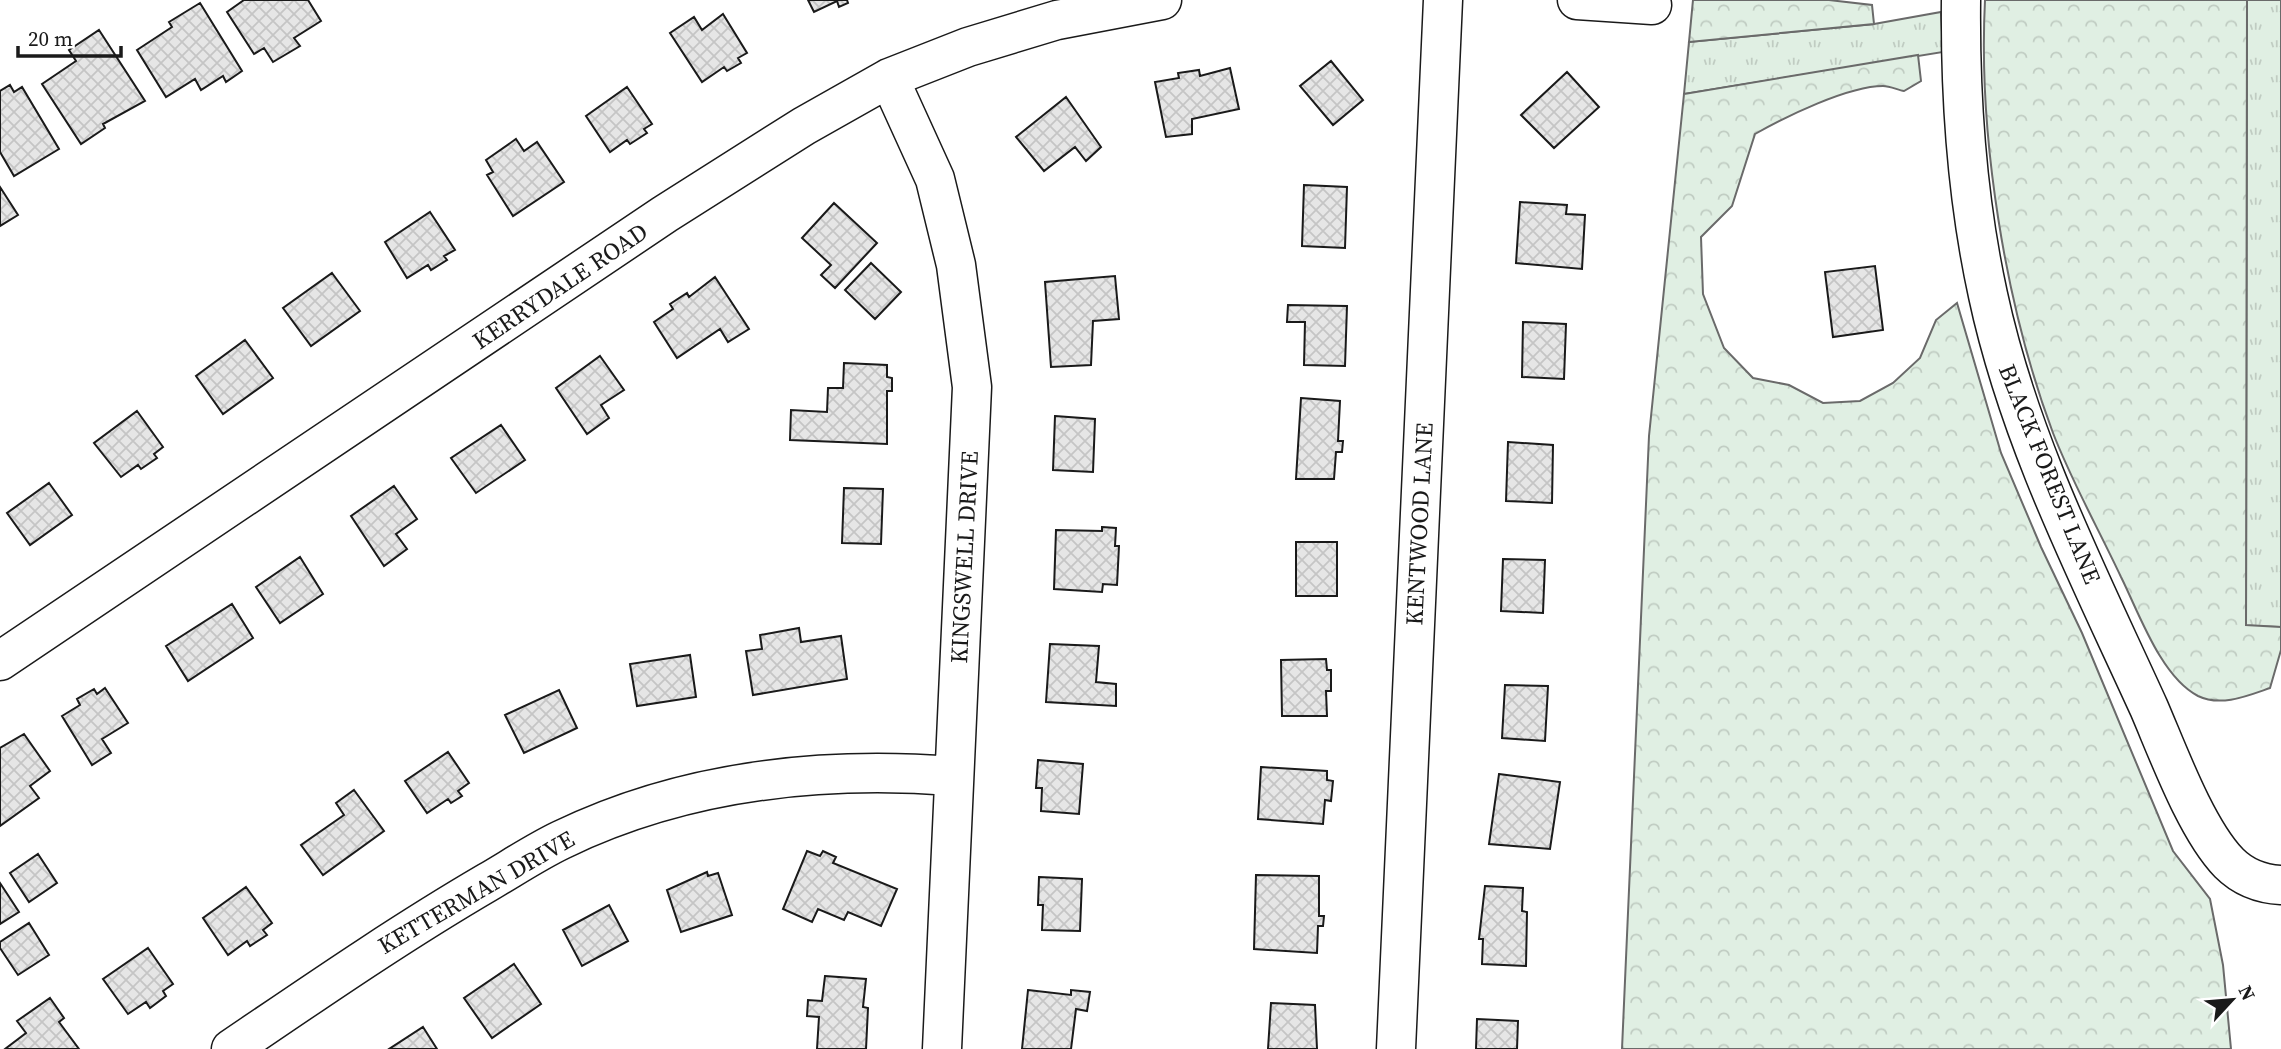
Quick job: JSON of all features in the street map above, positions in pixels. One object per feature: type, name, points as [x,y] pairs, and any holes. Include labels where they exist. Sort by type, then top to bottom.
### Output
[{"type":"street","name":"KERRYDALE ROAD","points":[[0,661],[665,214],[804,126],[889,78],[968,47],[1057,20],[1162,0]]},
{"type":"street","name":"KENTWOOD LANE","points":[[1396,1049],[1443,0]]},
{"type":"street","points":[[1577,0],[1652,5]]},
{"type":"street","name":"BLACK FOREST LANE","points":[[1961,0],[1962,66],[1972,198],[1983,271],[2008,375],[2071,537],[2200,818],[2229,863],[2255,880],[2281,885]]},
{"type":"street","name":"KINGSWELL DRIVE","points":[[889,78],[935,179],[956,265],[970,352],[972,387],[942,1049]]},
{"type":"street","name":"KETTERMAN DRIVE","points":[[230,1049],[411,927],[559,841],[588,828],[660,802],[735,784],[824,773],[888,771],[953,776]]},
{"type":"green space","points":[[1693,0],[1829,0],[1872,5],[1874,24],[1689,42]]},
{"type":"green space","points":[[1985,0],[2247,0],[2246,625],[2281,627],[2281,650],[2270,688],[2234,699],[2216,701],[2198,696],[2173,674],[2152,643],[2060,451],[2021,330],[1998,220],[1986,107]]},
{"type":"green space","points":[[2247,0],[2281,0],[2281,627],[2246,626]]},
{"type":"green space","points":[[1941,12],[1943,52],[1684,94],[1689,42],[1874,24]]},
{"type":"green space","points":[[1918,55],[1921,81],[1904,91],[1883,86],[1852,91],[1799,111],[1755,134],[1732,206],[1701,237],[1703,294],[1724,348],[1753,378],[1789,385],[1823,403],[1860,401],[1893,383],[1920,358],[1936,320],[1957,303],[2001,453],[2082,633],[2173,851],[2210,899],[2223,965],[2231,1049],[1622,1049],[1649,436],[1684,94]]},
{"type":"building","points":[[244,0],[308,0],[321,21],[294,38],[300,46],[273,62],[264,48],[254,54],[227,12]]},
{"type":"building","points":[[808,0],[847,0],[848,3],[839,7],[837,1],[814,12]]},
{"type":"building","points":[[200,3],[242,71],[226,82],[223,76],[201,90],[195,79],[166,97],[137,50],[172,27],[169,22]]},
{"type":"building","points":[[723,14],[747,53],[738,58],[741,63],[727,71],[724,67],[702,82],[670,33],[694,17],[702,30]]},
{"type":"building","points":[[99,30],[145,101],[103,124],[105,128],[81,144],[42,84],[76,61],[69,50]]},
{"type":"building","points":[[1331,61],[1363,100],[1333,125],[1300,86]]},
{"type":"building","points":[[1230,68],[1239,109],[1192,119],[1192,134],[1166,137],[1155,82],[1179,78],[1178,73],[1199,70],[1200,76]]},
{"type":"building","points":[[1567,72],[1599,107],[1554,148],[1521,115]]},
{"type":"building","points":[[10,85],[14,92],[22,87],[59,149],[14,176],[0,152],[0,91]]},
{"type":"building","points":[[627,87],[652,124],[644,129],[647,133],[630,144],[627,140],[610,152],[586,116]]},
{"type":"building","points":[[1066,97],[1101,147],[1086,161],[1075,147],[1044,171],[1016,137]]},
{"type":"building","points":[[516,139],[524,151],[537,142],[564,182],[513,216],[487,175],[493,172],[486,160]]},
{"type":"building","points":[[1304,185],[1347,187],[1345,248],[1302,246]]},
{"type":"building","points":[[0,187],[18,215],[0,226]]},
{"type":"building","points":[[1520,202],[1567,205],[1566,214],[1585,215],[1582,269],[1516,263]]},
{"type":"building","points":[[834,203],[877,243],[835,288],[821,275],[831,265],[802,238]]},
{"type":"building","points":[[430,212],[455,250],[444,256],[447,260],[431,270],[428,265],[407,278],[385,242]]},
{"type":"building","points":[[871,263],[901,292],[875,319],[845,290]]},
{"type":"building","points":[[1875,266],[1883,330],[1833,337],[1825,272]]},
{"type":"building","points":[[332,273],[360,311],[311,346],[283,308]]},
{"type":"building","points":[[1115,276],[1119,319],[1093,321],[1091,365],[1051,367],[1045,282]]},
{"type":"building","points":[[715,277],[749,329],[728,342],[720,329],[677,358],[654,322],[673,309],[670,304],[687,293],[689,297]]},
{"type":"building","points":[[1288,305],[1347,306],[1345,366],[1304,365],[1305,322],[1287,322]]},
{"type":"building","points":[[1523,322],[1566,324],[1564,379],[1522,377]]},
{"type":"building","points":[[245,340],[273,378],[223,414],[196,376]]},
{"type":"building","points":[[600,356],[624,390],[601,405],[609,418],[587,434],[556,388]]},
{"type":"building","points":[[844,363],[887,365],[887,377],[892,378],[892,391],[887,391],[887,444],[790,440],[791,410],[827,412],[828,388],[843,388]]},
{"type":"building","points":[[1301,398],[1340,401],[1338,441],[1343,441],[1342,452],[1336,452],[1334,479],[1296,479]]},
{"type":"building","points":[[137,411],[163,447],[154,454],[157,458],[141,469],[138,465],[121,477],[94,443]]},
{"type":"building","points":[[1055,416],[1095,419],[1093,472],[1053,470]]},
{"type":"building","points":[[501,425],[525,460],[476,493],[451,458]]},
{"type":"building","points":[[1508,442],[1553,445],[1552,503],[1506,501]]},
{"type":"building","points":[[49,483],[72,515],[30,545],[7,513]]},
{"type":"building","points":[[394,486],[417,519],[396,534],[407,549],[384,566],[351,516]]},
{"type":"building","points":[[844,488],[883,489],[881,544],[842,543]]},
{"type":"building","points":[[1102,527],[1116,528],[1115,546],[1119,546],[1117,585],[1103,584],[1102,592],[1054,589],[1056,530],[1102,531]]},
{"type":"building","points":[[1296,542],[1337,542],[1337,596],[1296,596]]},
{"type":"building","points":[[300,557],[323,594],[280,623],[256,587]]},
{"type":"building","points":[[1503,559],[1545,560],[1543,613],[1501,611]]},
{"type":"building","points":[[232,604],[253,638],[188,681],[166,646]]},
{"type":"building","points":[[799,628],[801,642],[841,636],[847,679],[753,695],[746,651],[762,649],[760,635]]},
{"type":"building","points":[[1050,644],[1099,646],[1096,682],[1116,684],[1116,706],[1046,702]]},
{"type":"building","points":[[690,655],[696,697],[637,706],[630,664]]},
{"type":"building","points":[[1326,659],[1327,670],[1331,670],[1331,691],[1326,691],[1327,716],[1282,716],[1281,660]]},
{"type":"building","points":[[1505,685],[1548,686],[1545,741],[1502,738]]},
{"type":"building","points":[[105,688],[128,723],[102,739],[111,753],[92,765],[62,716],[80,705],[77,699],[94,689],[97,694]]},
{"type":"building","points":[[559,690],[577,728],[524,753],[505,715]]},
{"type":"building","points":[[24,734],[50,771],[30,786],[39,798],[0,826],[0,748]]},
{"type":"building","points":[[448,752],[469,783],[458,791],[462,796],[451,803],[448,799],[427,813],[405,781]]},
{"type":"building","points":[[1038,760],[1083,764],[1079,814],[1041,811],[1042,788],[1036,788]]},
{"type":"building","points":[[1261,767],[1327,771],[1327,780],[1333,781],[1331,801],[1325,800],[1323,824],[1258,819]]},
{"type":"building","points":[[1499,774],[1560,782],[1550,849],[1489,844]]},
{"type":"building","points":[[354,790],[384,831],[323,875],[301,845],[344,815],[336,803]]},
{"type":"building","points":[[807,851],[820,856],[823,851],[836,857],[833,863],[897,889],[881,926],[848,912],[844,920],[818,909],[812,922],[783,909]]},
{"type":"building","points":[[38,854],[57,883],[29,902],[10,873]]},
{"type":"building","points":[[707,872],[708,876],[718,873],[732,915],[681,932],[667,890]]},
{"type":"building","points":[[1256,875],[1319,876],[1319,916],[1324,916],[1323,926],[1318,926],[1317,953],[1254,949]]},
{"type":"building","points":[[1039,877],[1082,879],[1080,931],[1042,930],[1043,905],[1038,905]]},
{"type":"building","points":[[0,883],[19,912],[0,924]]},
{"type":"building","points":[[1485,886],[1523,888],[1522,911],[1527,912],[1526,966],[1482,964],[1483,939],[1479,939]]},
{"type":"building","points":[[246,887],[272,923],[263,930],[267,935],[250,946],[247,941],[228,955],[203,918]]},
{"type":"building","points":[[609,905],[628,941],[582,966],[563,930]]},
{"type":"building","points":[[29,923],[49,955],[18,975],[0,948],[0,942]]},
{"type":"building","points":[[148,948],[173,984],[163,991],[166,996],[150,1008],[146,1002],[128,1014],[103,979]]},
{"type":"building","points":[[514,964],[541,1004],[492,1038],[464,998]]},
{"type":"building","points":[[825,976],[866,979],[863,1007],[868,1008],[866,1049],[817,1049],[819,1017],[807,1016],[808,1000],[822,1001]]},
{"type":"building","points":[[1028,990],[1071,995],[1071,990],[1090,992],[1087,1011],[1076,1009],[1071,1049],[1022,1049]]},
{"type":"building","points":[[50,998],[64,1018],[59,1022],[79,1049],[5,1049],[26,1033],[17,1021]]},
{"type":"building","points":[[1271,1003],[1315,1005],[1317,1049],[1268,1049]]},
{"type":"building","points":[[1477,1019],[1518,1021],[1517,1049],[1476,1049]]},
{"type":"building","points":[[423,1027],[437,1049],[389,1049]]}]
